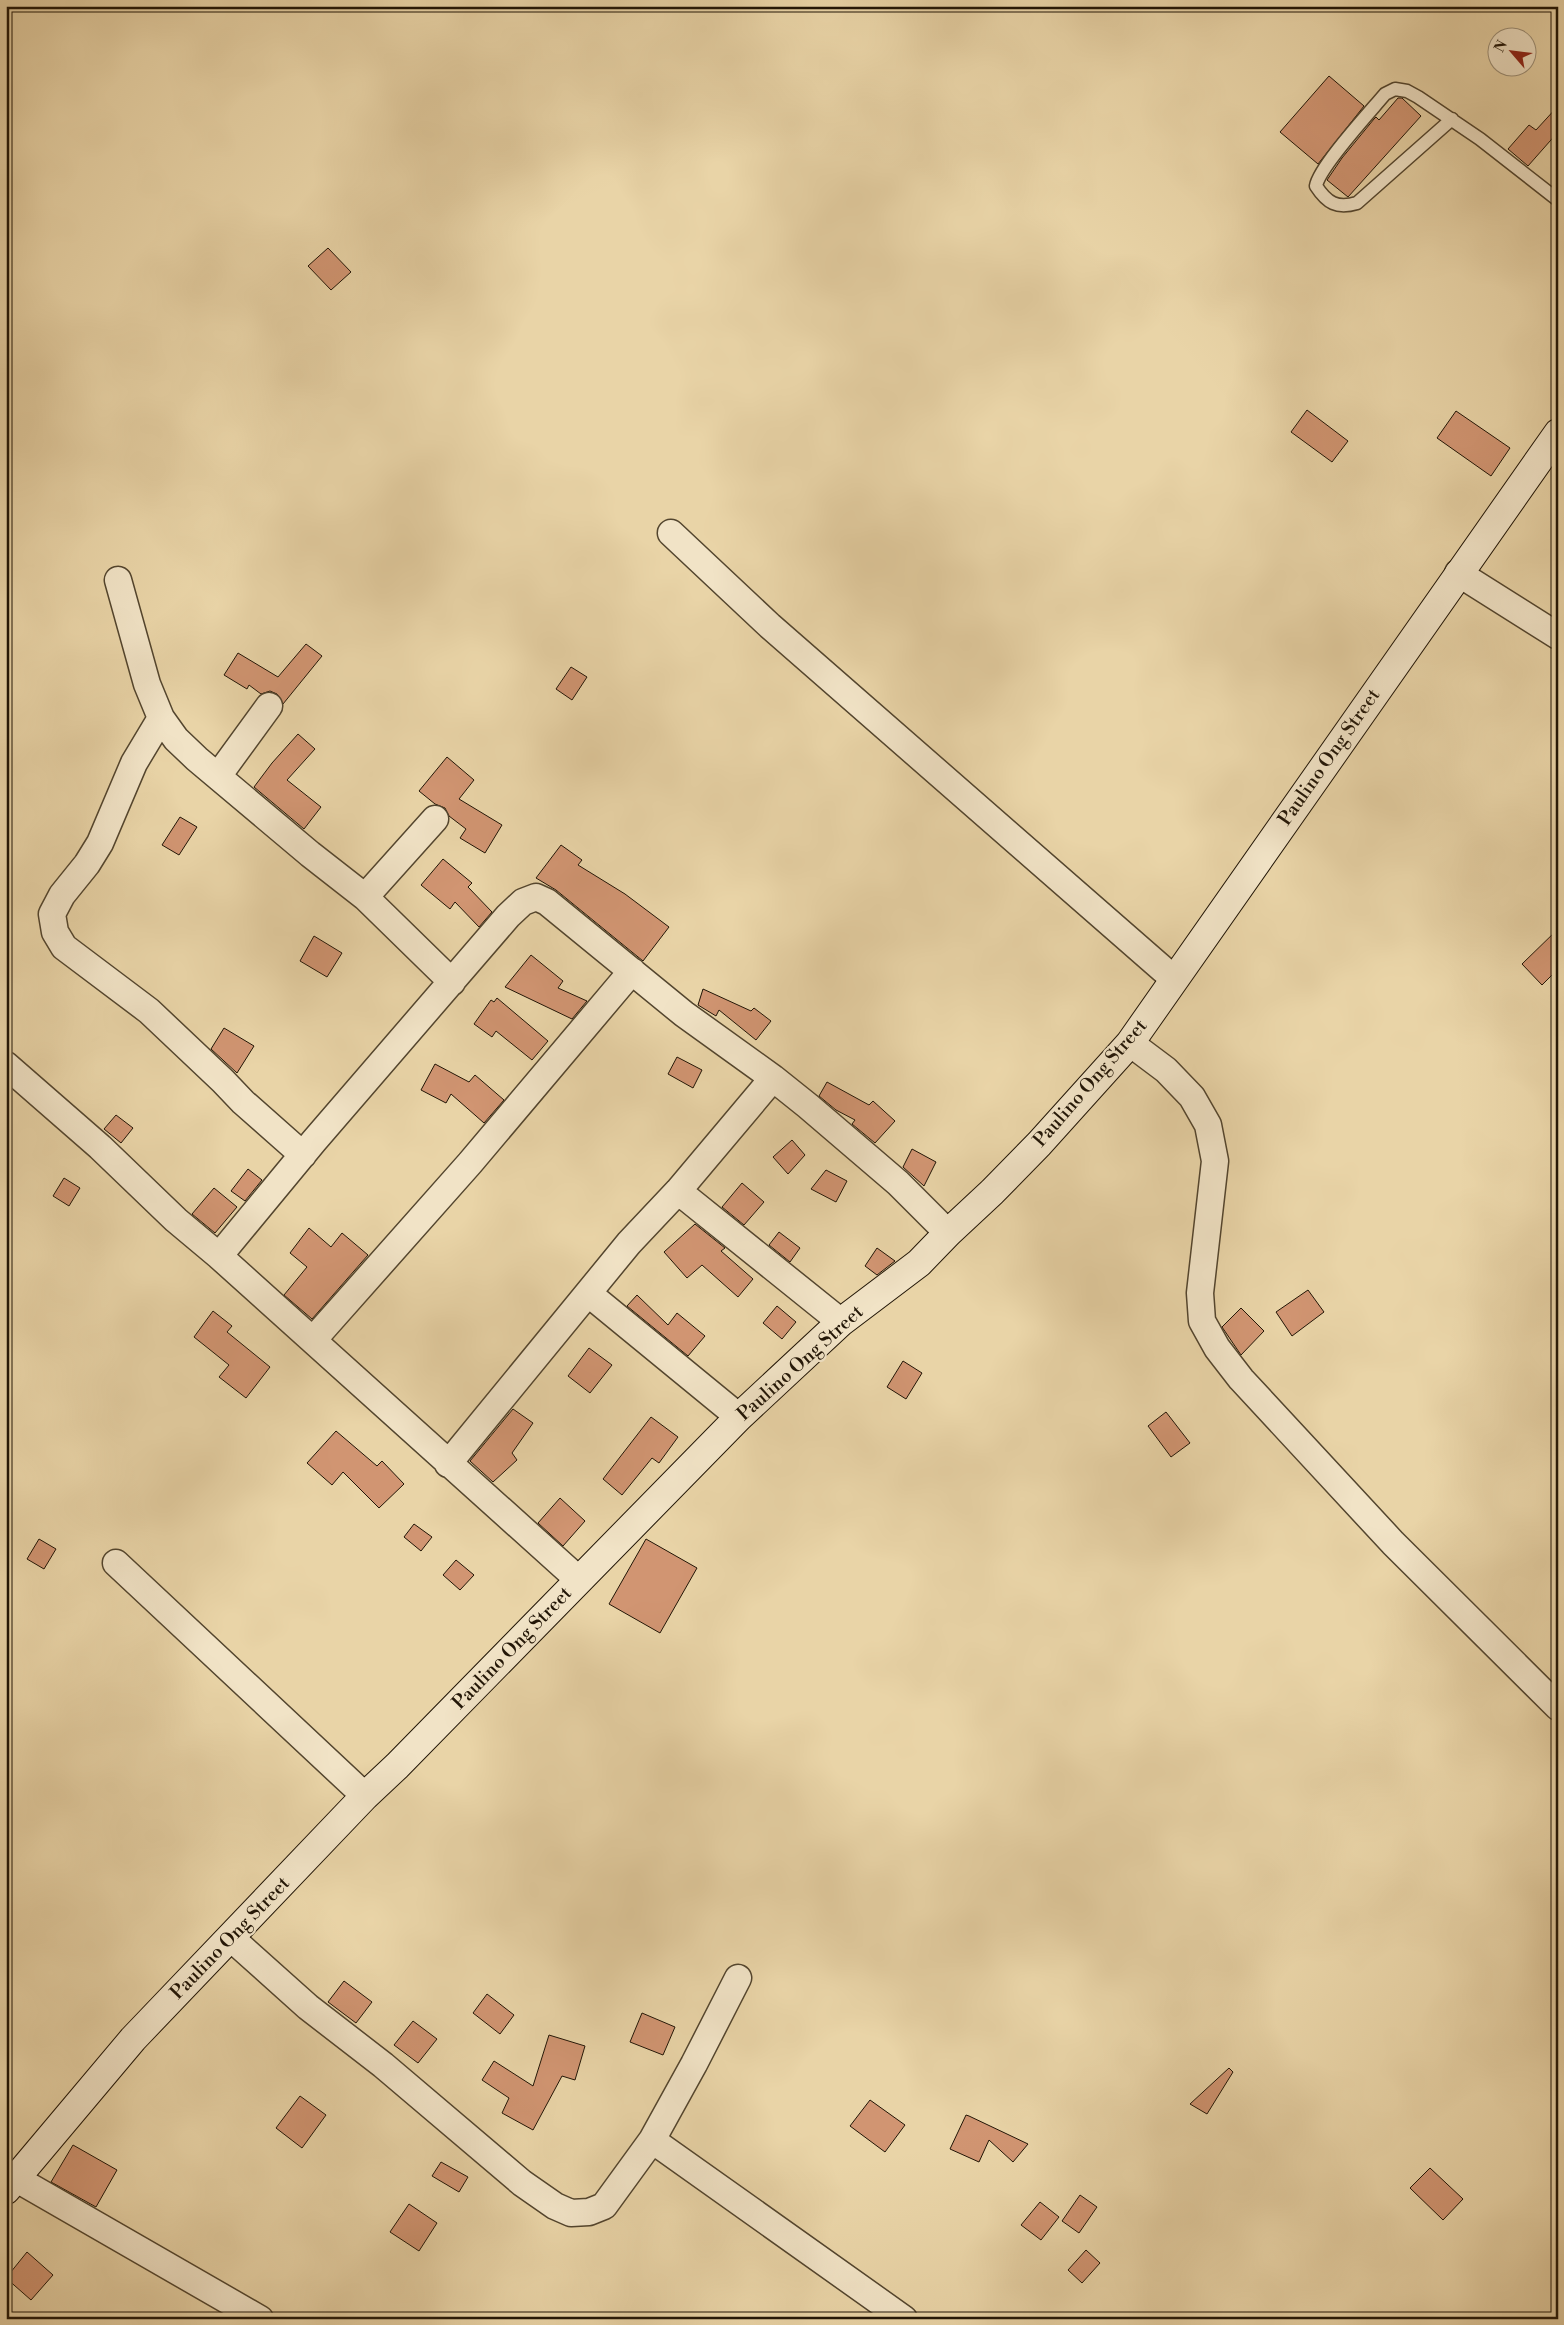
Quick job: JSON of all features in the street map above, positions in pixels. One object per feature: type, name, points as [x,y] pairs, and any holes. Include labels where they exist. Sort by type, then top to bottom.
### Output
[{"type":"street","name":"Paulino Ong Street","points":[[11,2184],[134,2039],[365,1796],[397,1766],[739,1416],[841,1322],[919,1264],[1039,1144],[1130,1043],[1558,433]]},
{"type":"street","points":[[671,533],[800,652],[1174,979]]},
{"type":"street","points":[[1458,573],[1558,636]]},
{"type":"street","points":[[118,580],[147,684],[161,718],[176,739],[310,854],[364,897],[452,982]]},
{"type":"street","points":[[218,776],[269,706]]},
{"type":"street","points":[[161,718],[134,763],[100,843],[87,864],[62,895],[52,914],[55,932],[64,947],[149,1011],[224,1081],[243,1102],[303,1155]]},
{"type":"street","points":[[364,897],[435,819]]},
{"type":"street","points":[[219,1256],[508,916],[524,902],[536,897],[547,902],[684,1014],[773,1078],[898,1183],[948,1233]]},
{"type":"street","points":[[313,1340],[470,1162],[632,971]]},
{"type":"street","points":[[1130,1043],[1166,1070],[1186,1090],[1208,1125],[1216,1161],[1200,1293],[1202,1320],[1217,1348],[1241,1379],[1393,1543],[1558,1707]]},
{"type":"street","points":[[6,1065],[100,1148],[176,1220],[219,1256],[579,1580]]},
{"type":"street","points":[[448,1464],[629,1243],[678,1191],[773,1078]]},
{"type":"street","points":[[678,1191],[841,1322]]},
{"type":"street","points":[[589,1294],[739,1416]]},
{"type":"street","points":[[116,1564],[365,1796]]},
{"type":"street","points":[[231,1938],[308,2007],[390,2071],[522,2183],[555,2206],[571,2213],[589,2212],[604,2206],[652,2140],[738,1978]]},
{"type":"street","points":[[652,2140],[904,2319]]},
{"type":"street","points":[[11,2184],[260,2319]]},
{"type":"lane","points":[[1452,119],[1357,203],[1345,207],[1333,204],[1322,196],[1316,186],[1318,176],[1328,163],[1385,94],[1395,89],[1407,91],[1452,119],[1558,200]]},
{"type":"building","points":[[1329,76],[1364,106],[1318,164],[1280,132]]},
{"type":"building","points":[[1398,98],[1402,98],[1421,116],[1348,197],[1327,180],[1342,158],[1374,119],[1376,117],[1379,120]]},
{"type":"building","points":[[1558,106],[1558,132],[1528,166],[1508,149],[1529,125],[1536,130]]},
{"type":"building","points":[[328,248],[351,272],[331,290],[308,266]]},
{"type":"building","points":[[1307,410],[1348,441],[1332,462],[1291,432]]},
{"type":"building","points":[[1456,411],[1510,448],[1491,476],[1437,438]]},
{"type":"building","points":[[306,644],[322,656],[283,704],[277,694],[270,691],[261,694],[249,685],[247,689],[224,675],[238,653],[278,677]]},
{"type":"building","points":[[571,667],[587,677],[572,700],[556,689]]},
{"type":"building","points":[[298,734],[315,749],[287,780],[321,807],[304,829],[254,787]]},
{"type":"building","points":[[447,757],[474,780],[459,799],[502,825],[485,853],[460,838],[466,829],[449,816],[445,808],[435,804],[419,791]]},
{"type":"building","points":[[180,817],[197,827],[179,855],[162,845]]},
{"type":"building","points":[[561,845],[582,860],[578,865],[625,894],[669,927],[643,961],[556,890],[536,878]]},
{"type":"building","points":[[443,859],[472,883],[468,887],[492,912],[479,927],[455,902],[450,909],[421,885]]},
{"type":"building","points":[[1558,929],[1558,969],[1542,985],[1522,964]]},
{"type":"building","points":[[314,936],[342,953],[327,977],[300,961]]},
{"type":"building","points":[[531,955],[563,981],[558,988],[587,1001],[572,1019],[505,987]]},
{"type":"building","points":[[703,989],[751,1011],[754,1008],[771,1021],[756,1040],[719,1010],[716,1016],[698,1005]]},
{"type":"building","points":[[497,998],[548,1041],[532,1060],[496,1031],[492,1037],[474,1024],[491,1000],[494,1002]]},
{"type":"building","points":[[224,1028],[254,1046],[237,1073],[211,1049]]},
{"type":"building","points":[[677,1057],[702,1070],[693,1088],[668,1074]]},
{"type":"building","points":[[435,1064],[469,1082],[475,1075],[504,1100],[484,1123],[451,1094],[446,1103],[421,1090]]},
{"type":"building","points":[[827,1082],[869,1105],[873,1101],[895,1121],[875,1143],[852,1124],[855,1120],[836,1110],[819,1096]]},
{"type":"building","points":[[116,1115],[133,1128],[121,1143],[104,1129]]},
{"type":"building","points":[[792,1140],[805,1155],[788,1174],[773,1157]]},
{"type":"building","points":[[912,1149],[936,1162],[924,1186],[903,1167]]},
{"type":"building","points":[[248,1169],[262,1180],[245,1201],[231,1191]]},
{"type":"building","points":[[826,1170],[847,1181],[836,1202],[811,1189]]},
{"type":"building","points":[[64,1178],[80,1188],[69,1206],[53,1196]]},
{"type":"building","points":[[742,1183],[764,1202],[744,1225],[722,1207]]},
{"type":"building","points":[[214,1188],[237,1207],[215,1233],[192,1214]]},
{"type":"building","points":[[695,1224],[725,1248],[721,1251],[753,1279],[738,1297],[702,1265],[687,1278],[664,1252]]},
{"type":"building","points":[[309,1228],[331,1247],[342,1233],[368,1255],[312,1319],[284,1295],[307,1267],[290,1253]]},
{"type":"building","points":[[779,1232],[800,1248],[790,1262],[769,1245]]},
{"type":"building","points":[[877,1248],[895,1261],[877,1275],[865,1266]]},
{"type":"building","points":[[1308,1290],[1324,1312],[1292,1336],[1276,1312]]},
{"type":"building","points":[[637,1295],[668,1325],[677,1313],[705,1336],[688,1356],[627,1306]]},
{"type":"building","points":[[777,1306],[796,1322],[782,1339],[763,1323]]},
{"type":"building","points":[[1241,1308],[1264,1331],[1241,1355],[1222,1327]]},
{"type":"building","points":[[213,1311],[232,1326],[227,1332],[270,1367],[246,1398],[219,1377],[229,1365],[194,1337]]},
{"type":"building","points":[[589,1348],[612,1365],[590,1393],[568,1376]]},
{"type":"building","points":[[903,1361],[922,1373],[906,1399],[887,1387]]},
{"type":"building","points":[[513,1409],[533,1423],[512,1453],[517,1460],[493,1482],[470,1461]]},
{"type":"building","points":[[1166,1412],[1190,1443],[1171,1457],[1148,1426]]},
{"type":"building","points":[[651,1417],[678,1437],[659,1463],[652,1458],[622,1495],[603,1479]]},
{"type":"building","points":[[336,1431],[377,1466],[382,1461],[404,1484],[379,1508],[343,1472],[332,1485],[307,1463]]},
{"type":"building","points":[[560,1498],[585,1521],[563,1546],[538,1523]]},
{"type":"building","points":[[414,1524],[432,1537],[421,1551],[404,1537]]},
{"type":"building","points":[[39,1539],[56,1549],[44,1569],[27,1559]]},
{"type":"building","points":[[646,1539],[697,1568],[660,1633],[609,1604]]},
{"type":"building","points":[[456,1560],[474,1575],[460,1590],[443,1575]]},
{"type":"building","points":[[344,1981],[372,2002],[356,2023],[328,2002]]},
{"type":"building","points":[[487,1994],[514,2015],[500,2034],[473,2013]]},
{"type":"building","points":[[642,2013],[675,2027],[663,2055],[630,2042]]},
{"type":"building","points":[[413,2021],[437,2039],[418,2063],[394,2045]]},
{"type":"building","points":[[549,2035],[585,2046],[575,2080],[562,2076],[533,2130],[502,2113],[509,2098],[482,2080],[494,2061],[533,2086]]},
{"type":"building","points":[[1229,2068],[1233,2072],[1207,2114],[1190,2104]]},
{"type":"building","points":[[300,2096],[326,2115],[302,2148],[276,2128]]},
{"type":"building","points":[[870,2100],[905,2125],[885,2152],[850,2126]]},
{"type":"building","points":[[966,2115],[1028,2144],[1013,2162],[989,2140],[979,2162],[950,2149]]},
{"type":"building","points":[[73,2145],[117,2170],[96,2207],[51,2182]]},
{"type":"building","points":[[441,2162],[468,2177],[459,2192],[432,2176]]},
{"type":"building","points":[[1430,2168],[1463,2199],[1443,2220],[1410,2188]]},
{"type":"building","points":[[1080,2195],[1097,2207],[1079,2233],[1062,2221]]},
{"type":"building","points":[[1040,2202],[1059,2217],[1041,2240],[1021,2225]]},
{"type":"building","points":[[409,2204],[437,2223],[419,2251],[390,2232]]},
{"type":"building","points":[[1086,2250],[1100,2263],[1082,2283],[1068,2270]]},
{"type":"building","points":[[27,2252],[53,2275],[31,2300],[6,2278]]}]
